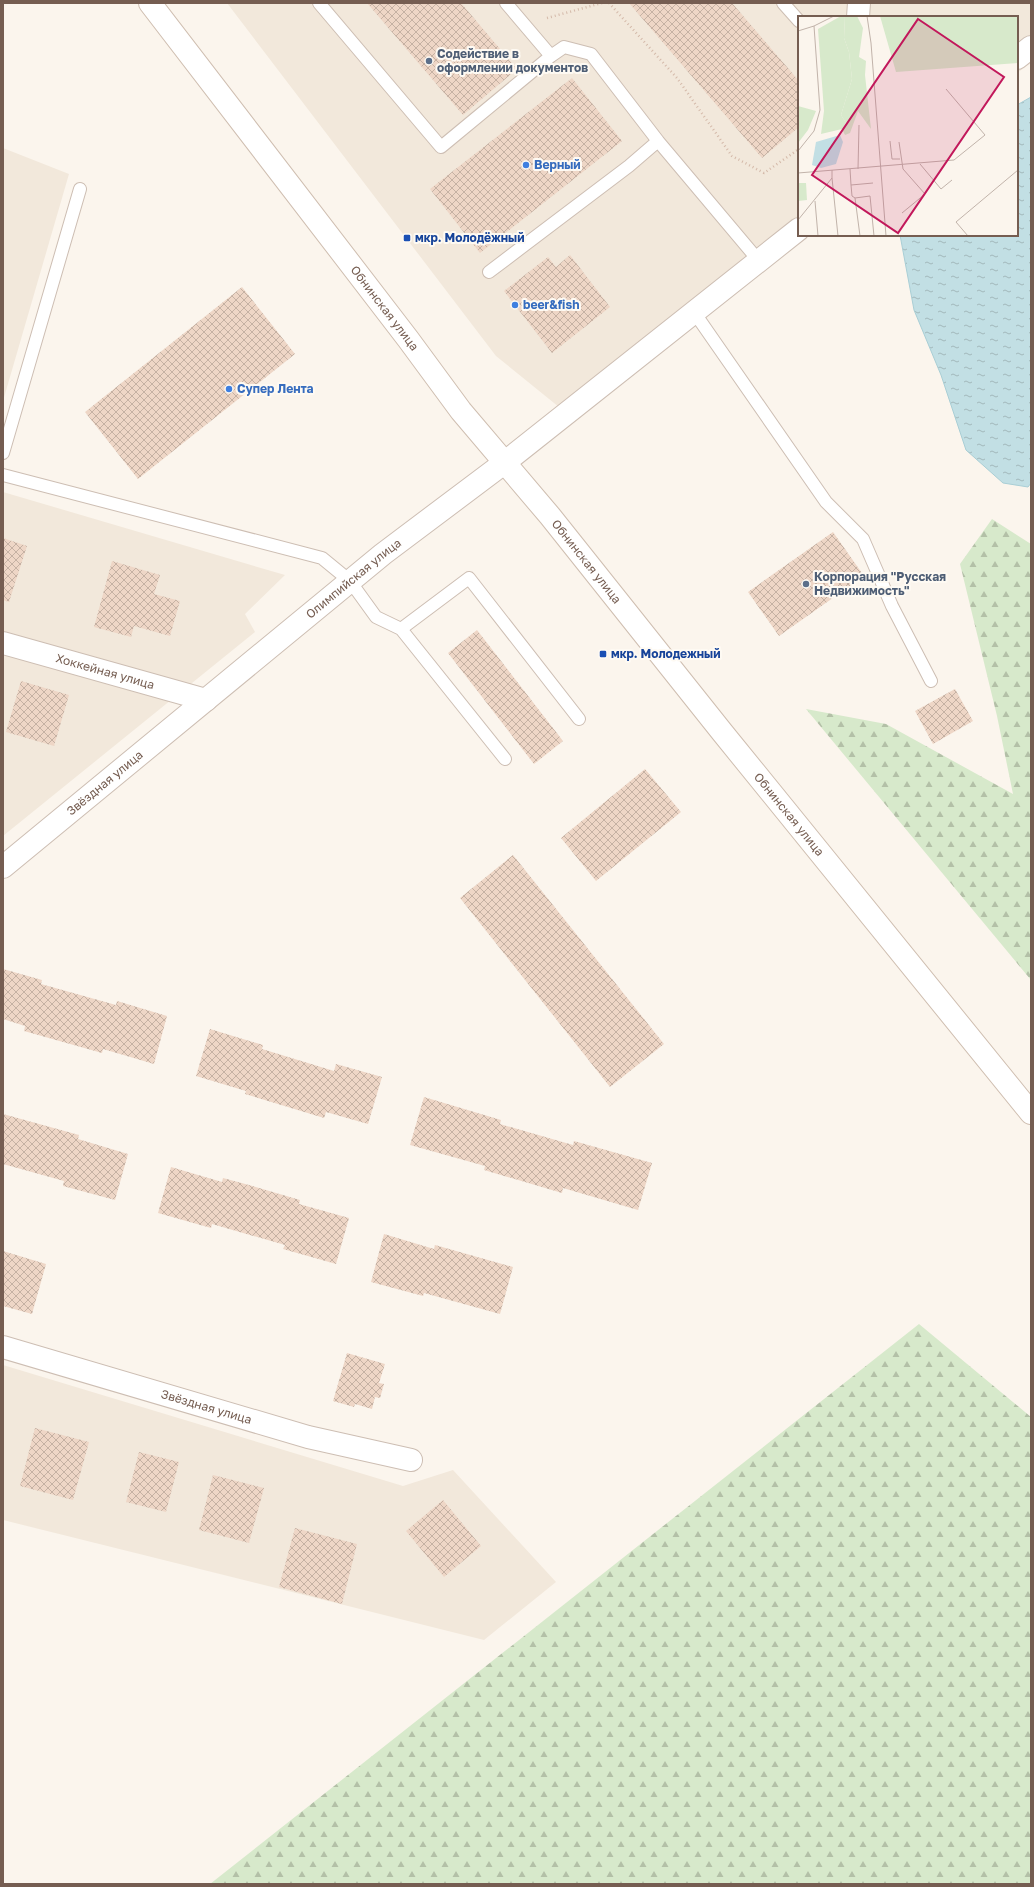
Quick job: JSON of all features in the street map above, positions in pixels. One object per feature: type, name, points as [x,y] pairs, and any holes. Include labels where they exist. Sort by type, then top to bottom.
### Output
[{"type":"street","name":"Обнинская улица","points":[[150,3],[408,339],[461,411],[504,464],[550,516],[727,738],[1031,1113]]},
{"type":"street","points":[[858,16],[859,3]]},
{"type":"street","points":[[1018,57],[1031,47]]},
{"type":"street","name":"Олимпийская улица","points":[[206,700],[383,554],[504,464],[798,230]]},
{"type":"street","name":"Хоккейная улица","points":[[3,643],[206,700]]},
{"type":"street","name":"Звёздная улица","points":[[3,867],[206,700]]},
{"type":"street","name":"Звёздная улица","points":[[3,1347],[308,1437],[411,1460]]},
{"type":"lane","points":[[319,3],[441,147],[551,56],[564,47],[591,54],[658,141],[759,261]]},
{"type":"lane","points":[[506,3],[551,56]]},
{"type":"lane","points":[[784,3],[798,21]]},
{"type":"lane","points":[[489,272],[629,166],[658,141]]},
{"type":"lane","points":[[3,453],[80,189]]},
{"type":"lane","points":[[694,312],[826,502],[863,539],[892,606],[931,681]]},
{"type":"lane","points":[[3,475],[322,558],[350,581],[376,617],[401,629],[505,759]]},
{"type":"lane","points":[[401,629],[469,578],[579,719]]},
{"type":"path","points":[[524,24],[602,3]]},
{"type":"path","points":[[609,3],[677,78],[732,156],[764,173],[798,150]]},
{"type":"shaded area","points":[[227,3],[1031,3],[1031,63],[1018,72],[1018,16],[798,16],[798,236],[575,420],[496,356]]},
{"type":"shaded area","points":[[3,148],[69,174],[3,401]]},
{"type":"shaded area","points":[[3,492],[285,575],[245,614],[255,632],[3,836]]},
{"type":"shaded area","points":[[3,1365],[403,1486],[453,1470],[556,1582],[484,1640],[3,1520]]},
{"type":"green space","points":[[992,519],[1031,544],[1031,980],[806,709],[886,724],[1013,794],[997,716],[960,564]]},
{"type":"green space","points":[[919,1324],[1031,1417],[1031,1884],[210,1884]]},
{"type":"water","points":[[1031,97],[1031,483],[1028,487],[1003,483],[966,450],[941,375],[914,310],[900,236],[1018,236],[1018,104]]},
{"type":"building","points":[[367,3],[461,3],[517,69],[463,115]]},
{"type":"building","points":[[629,3],[732,3],[798,80],[798,128],[762,158]]},
{"type":"building","name":"Верный","points":[[572,78],[622,141],[480,253],[430,189]]},
{"type":"building","points":[[570,255],[610,307],[552,353],[504,291],[548,257],[556,267]]},
{"type":"building","points":[[242,287],[295,354],[138,479],[85,412]]},
{"type":"building","points":[[833,532],[864,576],[779,636],[748,592]]},
{"type":"building","points":[[3,538],[27,546],[9,602],[3,600]]},
{"type":"building","points":[[112,561],[160,575],[154,594],[180,601],[170,636],[134,626],[131,637],[94,627]]},
{"type":"building","points":[[477,630],[563,741],[534,764],[448,653]]},
{"type":"building","points":[[21,681],[69,695],[54,746],[6,732]]},
{"type":"building","points":[[955,689],[973,721],[933,744],[915,711]]},
{"type":"building","points":[[645,769],[681,812],[596,881],[561,838]]},
{"type":"building","points":[[513,855],[664,1044],[610,1087],[460,898]]},
{"type":"building","points":[[3,969],[42,980],[41,984],[116,1005],[117,1001],[167,1016],[154,1064],[103,1049],[102,1053],[24,1031],[25,1026],[3,1019]]},
{"type":"building","points":[[210,1029],[263,1045],[262,1049],[334,1071],[336,1064],[382,1077],[368,1124],[326,1112],[324,1118],[245,1094],[246,1091],[196,1076]]},
{"type":"building","points":[[424,1097],[501,1120],[500,1124],[573,1145],[574,1141],[652,1163],[638,1210],[563,1188],[562,1193],[484,1170],[485,1166],[410,1145]]},
{"type":"building","points":[[3,1114],[79,1135],[78,1139],[128,1154],[115,1200],[63,1186],[64,1181],[3,1164]]},
{"type":"building","points":[[171,1167],[222,1182],[223,1178],[249,1185],[300,1200],[299,1204],[349,1218],[336,1264],[283,1249],[285,1245],[212,1224],[211,1228],[158,1213]]},
{"type":"building","points":[[384,1234],[434,1249],[435,1245],[513,1267],[500,1314],[424,1293],[423,1296],[371,1282]]},
{"type":"building","points":[[3,1251],[46,1264],[32,1314],[3,1306]]},
{"type":"building","points":[[347,1353],[385,1364],[379,1383],[384,1384],[380,1398],[375,1397],[372,1409],[355,1404],[354,1407],[333,1401]]},
{"type":"building","points":[[35,1428],[89,1442],[73,1500],[20,1486]]},
{"type":"building","points":[[139,1452],[179,1462],[166,1512],[126,1502]]},
{"type":"building","points":[[213,1475],[264,1488],[249,1543],[199,1530]]},
{"type":"building","points":[[443,1500],[481,1546],[444,1577],[406,1531]]},
{"type":"building","points":[[295,1528],[357,1544],[342,1604],[279,1587]]},
{"type":"place","name":"Содействие в оформлении документов","points":[[429,61]]},
{"type":"place","name":"Верный","points":[[526,165]]},
{"type":"place","name":"мкр. Молодёжный","points":[[407,238]]},
{"type":"place","name":"beer&fish","points":[[515,305]]},
{"type":"place","name":"Супер Лента","points":[[229,389]]},
{"type":"place","name":"Корпорация \"Русская Недвижимость\"","points":[[806,584]]},
{"type":"place","name":"мкр. Молодежный","points":[[603,654]]}]
